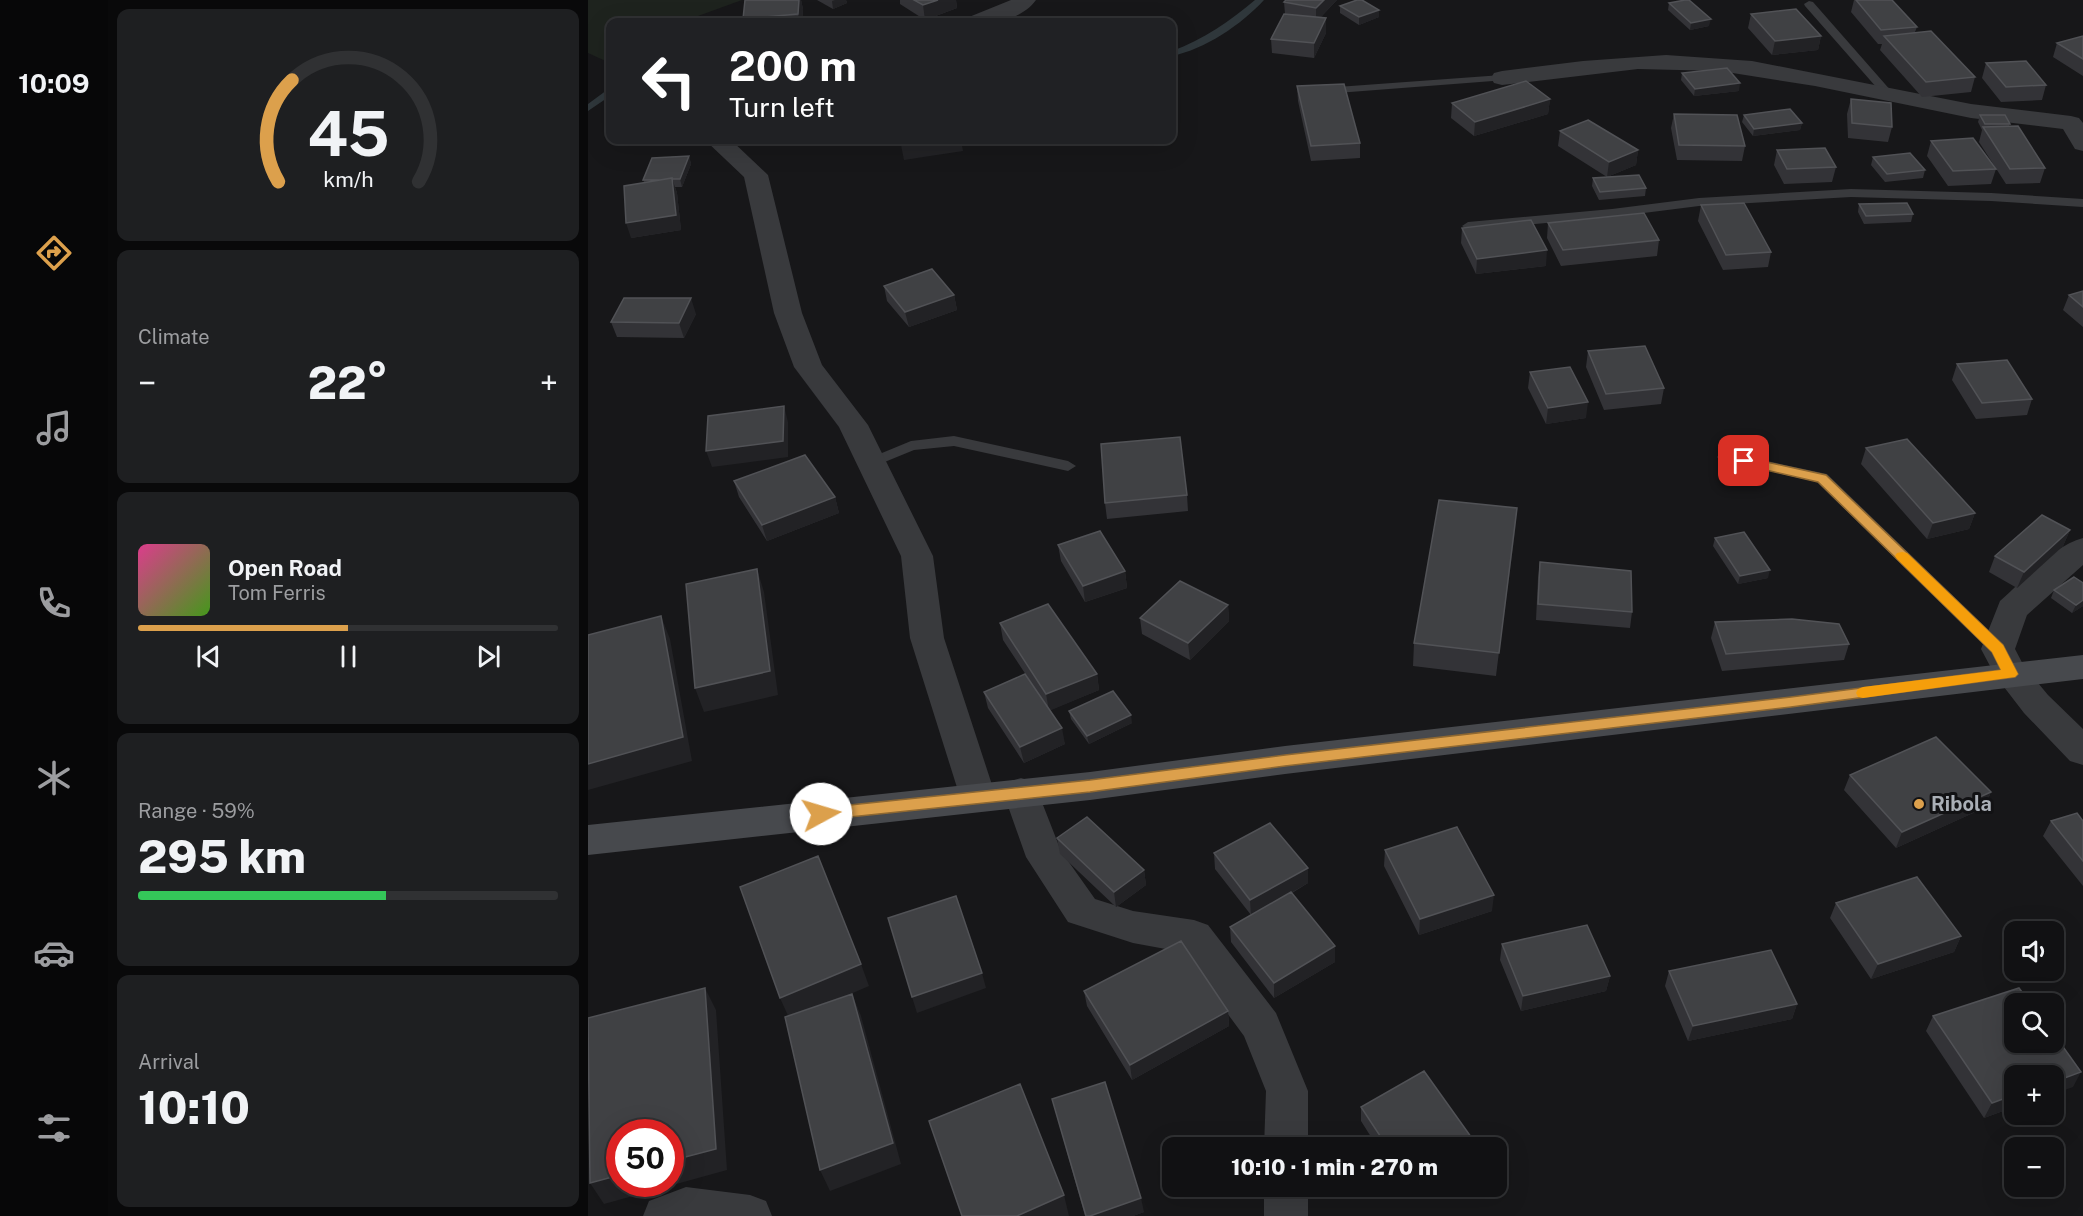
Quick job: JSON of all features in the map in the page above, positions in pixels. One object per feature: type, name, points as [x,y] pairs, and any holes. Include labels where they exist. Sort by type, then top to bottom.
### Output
[{"type":"main road","points":[[588,840],[1090,786],[1297,759],[1791,702],[2004,661],[2083,667]]},
{"type":"street","points":[[988,18],[1012,9],[1024,0]]},
{"type":"street","points":[[1502,78],[1557,70],[1646,63],[1718,64],[1794,75],[1973,111],[2071,123],[2083,144]]},
{"type":"street","points":[[721,144],[756,175],[788,313],[808,367],[853,425],[917,556],[927,638],[978,797]]},
{"type":"street","points":[[2083,549],[2062,563],[2012,609],[2004,661],[2036,704],[2083,751]]},
{"type":"street","points":[[1021,792],[1045,857],[1082,911],[1133,927],[1194,937],[1261,1026],[1287,1091],[1286,1137]]},
{"type":"street","points":[[1286,1197],[1286,1216]]},
{"type":"street","points":[[665,1216],[686,1208],[750,1216]]},
{"type":"lane","points":[[1809,4],[1888,94]]},
{"type":"lane","points":[[1338,90],[1502,78]]},
{"type":"lane","points":[[1468,226],[1612,213],[1699,202],[1851,193],[1991,197],[2083,203]]},
{"type":"lane","points":[[870,463],[911,446],[954,441],[1068,466]]},
{"type":"lane","points":[[1725,457],[1822,478],[2004,661]]},
{"type":"shaded area","points":[[588,0],[742,0],[698,18],[606,18],[606,61],[588,53]]},
{"type":"building","points":[[745,0],[799,0],[798,14],[743,18]]},
{"type":"building","points":[[914,0],[938,0],[923,5]]},
{"type":"building","points":[[1286,0],[1324,0],[1316,8],[1284,2]]},
{"type":"building","points":[[1362,0],[1379,10],[1359,17],[1340,6]]},
{"type":"building","points":[[1689,0],[1711,19],[1691,23],[1669,3]]},
{"type":"building","points":[[1856,0],[1892,0],[1917,27],[1881,30]]},
{"type":"building","points":[[1796,9],[1821,36],[1775,41],[1751,14]]},
{"type":"building","points":[[1284,14],[1326,18],[1314,43],[1271,39]]},
{"type":"building","points":[[1931,31],[1975,77],[1926,82],[1884,36]]},
{"type":"building","points":[[2083,36],[2083,59],[2057,43]]},
{"type":"building","points":[[2026,61],[2046,85],[2006,87],[1986,63]]},
{"type":"building","points":[[1727,68],[1740,83],[1695,89],[1682,73]]},
{"type":"building","points":[[1526,81],[1550,99],[1475,122],[1452,103]]},
{"type":"building","points":[[1344,84],[1360,143],[1311,146],[1297,86]]},
{"type":"building","points":[[1851,99],[1891,103],[1892,127],[1852,123]]},
{"type":"building","points":[[1790,109],[1802,123],[1754,129],[1744,115]]},
{"type":"building","points":[[1674,114],[1737,115],[1745,146],[1679,145]]},
{"type":"building","points":[[1980,115],[2005,115],[2010,124],[1985,124]]},
{"type":"building","points":[[1588,120],[1638,150],[1609,162],[1560,131]]},
{"type":"building","points":[[2018,126],[2045,168],[2010,169],[1983,127]]},
{"type":"building","points":[[1973,138],[1996,169],[1953,171],[1931,141]]},
{"type":"building","points":[[1825,148],[1836,167],[1787,169],[1777,150]]},
{"type":"building","points":[[1910,153],[1925,170],[1887,174],[1873,157]]},
{"type":"building","points":[[689,156],[680,179],[643,180],[652,158]]},
{"type":"building","points":[[1639,175],[1646,188],[1600,192],[1593,178]]},
{"type":"building","points":[[672,178],[676,215],[626,223],[624,186]]},
{"type":"building","points":[[1744,203],[1771,252],[1726,255],[1701,205]]},
{"type":"building","points":[[1907,203],[1913,214],[1866,216],[1859,204]]},
{"type":"building","points":[[1644,213],[1659,240],[1563,250],[1548,223]]},
{"type":"building","points":[[1531,220],[1547,250],[1477,259],[1462,228]]},
{"type":"building","points":[[932,269],[954,295],[905,312],[884,286]]},
{"type":"building","points":[[2083,291],[2083,307],[2069,295]]},
{"type":"building","points":[[624,298],[691,298],[679,323],[611,322]]},
{"type":"building","points":[[1645,346],[1664,388],[1606,394],[1588,351]]},
{"type":"building","points":[[2007,360],[2032,399],[1982,403],[1957,364]]},
{"type":"building","points":[[1570,367],[1588,402],[1548,408],[1530,372]]},
{"type":"building","points":[[784,406],[783,441],[706,451],[708,416]]},
{"type":"building","points":[[1180,437],[1187,495],[1105,503],[1101,444]]},
{"type":"building","points":[[1907,439],[1975,513],[1933,523],[1866,448]]},
{"type":"building","points":[[805,455],[835,497],[762,525],[734,481]]},
{"type":"building","points":[[1439,500],[1517,508],[1499,653],[1414,643]]},
{"type":"building","points":[[2042,515],[2070,530],[2024,572],[1995,556]]},
{"type":"building","points":[[1100,531],[1125,571],[1083,586],[1058,545]]},
{"type":"building","points":[[1744,532],[1770,570],[1740,576],[1715,538]]},
{"type":"building","points":[[1540,562],[1631,571],[1632,612],[1538,604]]},
{"type":"building","points":[[757,569],[770,671],[695,688],[686,584]]},
{"type":"building","points":[[2074,577],[2083,583],[2083,600],[2076,605],[2054,590]]},
{"type":"building","points":[[1180,581],[1228,605],[1188,643],[1140,618]]},
{"type":"building","points":[[1048,604],[1097,674],[1046,694],[1000,623]]},
{"type":"building","points":[[661,616],[683,737],[588,764],[588,635]]},
{"type":"building","points":[[1792,619],[1839,624],[1849,644],[1726,654],[1715,622]]},
{"type":"building","points":[[1025,674],[1062,728],[1020,747],[984,692]]},
{"type":"building","points":[[1113,691],[1131,715],[1087,736],[1069,711]]},
{"type":"building","points":[[1936,737],[1991,792],[1902,832],[1850,775]]},
{"type":"building","points":[[2077,813],[2083,821],[2083,861],[2051,821]]},
{"type":"building","points":[[1087,817],[1144,870],[1114,892],[1057,838]]},
{"type":"building","points":[[1270,823],[1308,868],[1250,900],[1214,853]]},
{"type":"building","points":[[1457,827],[1494,895],[1420,919],[1385,850]]},
{"type":"building","points":[[818,856],[861,964],[780,998],[740,887]]},
{"type":"building","points":[[1917,877],[1961,936],[1878,964],[1836,903]]},
{"type":"building","points":[[1291,892],[1335,946],[1274,983],[1230,927]]},
{"type":"building","points":[[956,896],[982,973],[912,997],[888,918]]},
{"type":"building","points":[[1587,925],[1610,976],[1523,996],[1502,944]]},
{"type":"building","points":[[1181,941],[1228,1011],[1130,1065],[1084,991]]},
{"type":"building","points":[[1771,950],[1797,1004],[1693,1026],[1669,971]]},
{"type":"building","points":[[705,988],[716,1149],[684,1157],[684,1119],[606,1119],[606,1179],[590,1183],[588,1018]]},
{"type":"building","points":[[2019,988],[2023,993],[2004,993],[2004,1053],[2064,1053],[2064,1048],[2081,1072],[2064,1078],[2064,1065],[2004,1065],[2004,1099],[1992,1103],[1933,1016]]},
{"type":"building","points":[[852,994],[893,1143],[820,1170],[785,1017]]},
{"type":"building","points":[[1424,1071],[1471,1137],[1381,1137],[1361,1107]]},
{"type":"building","points":[[1105,1082],[1141,1198],[1086,1216],[1052,1099]]},
{"type":"building","points":[[1020,1084],[1064,1195],[1017,1216],[962,1216],[929,1121]]},
{"type":"waterway","points":[[1176,52],[1219,32],[1260,0]]},
{"type":"waterway","points":[[588,108],[606,95]]},
{"type":"slow traffic","points":[[1863,693],[2010,674],[1998,649],[1902,556]]},
{"type":"place","name":"Ribola","points":[[1919,804]]},
{"type":"route","points":[[821,814],[1090,786],[1285,760],[1791,702],[2010,674],[1998,649],[1822,478],[1744,461]]}]
